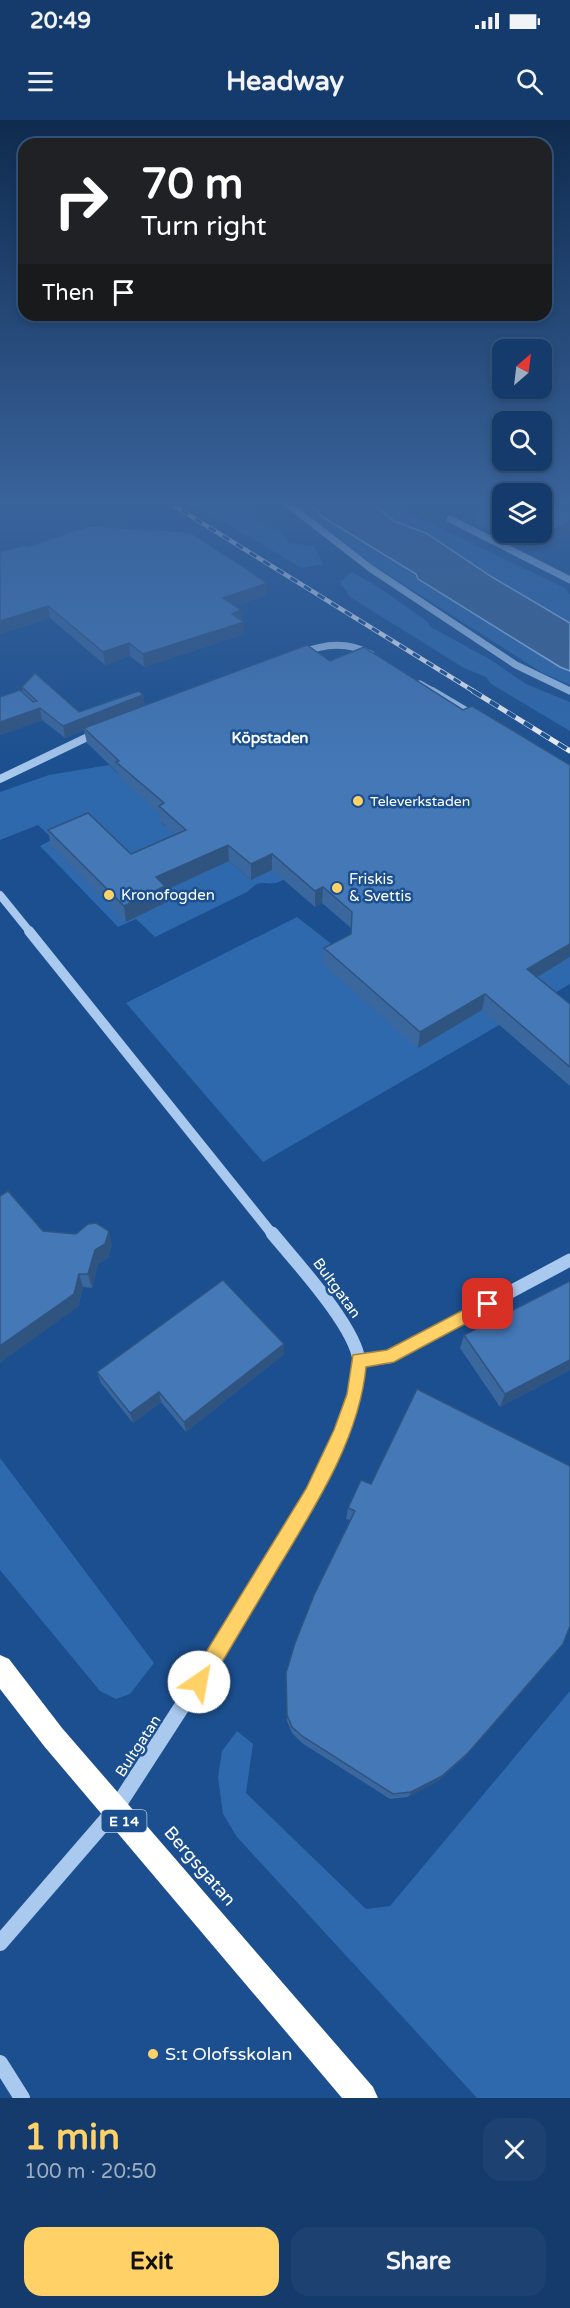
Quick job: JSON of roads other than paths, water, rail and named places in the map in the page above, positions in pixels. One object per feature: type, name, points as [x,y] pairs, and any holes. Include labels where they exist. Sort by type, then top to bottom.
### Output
[{"type":"highway","name":"Bergsgatan","points":[[0,1668],[53,1737],[362,2098]]},
{"type":"street","points":[[410,594],[516,665],[570,691]]},
{"type":"street","points":[[292,657],[325,644],[341,643],[364,650],[383,662]]},
{"type":"street","points":[[413,679],[482,721]]},
{"type":"street","points":[[0,779],[102,730]]},
{"type":"street","name":"Bultgatan","points":[[0,895],[345,1324],[359,1360],[355,1394],[341,1432],[312,1496],[220,1650],[115,1810],[0,1943]]},
{"type":"street","points":[[359,1360],[389,1357],[570,1260]]},
{"type":"street","points":[[0,2063],[22,2098]]},
{"type":"railway","points":[[317,594],[475,692]]},
{"type":"railway","points":[[473,691],[570,751]]},
{"type":"place","name":"Televerkstaden","points":[[358,801]]},
{"type":"place","name":"Friskis & Svettis","points":[[337,888]]},
{"type":"place","name":"Kronofogden","points":[[109,895]]},
{"type":"place","name":"S:t Olofsskolan","points":[[153,2054]]},
{"type":"district","name":"Köpstaden","points":[[270,738]]}]
